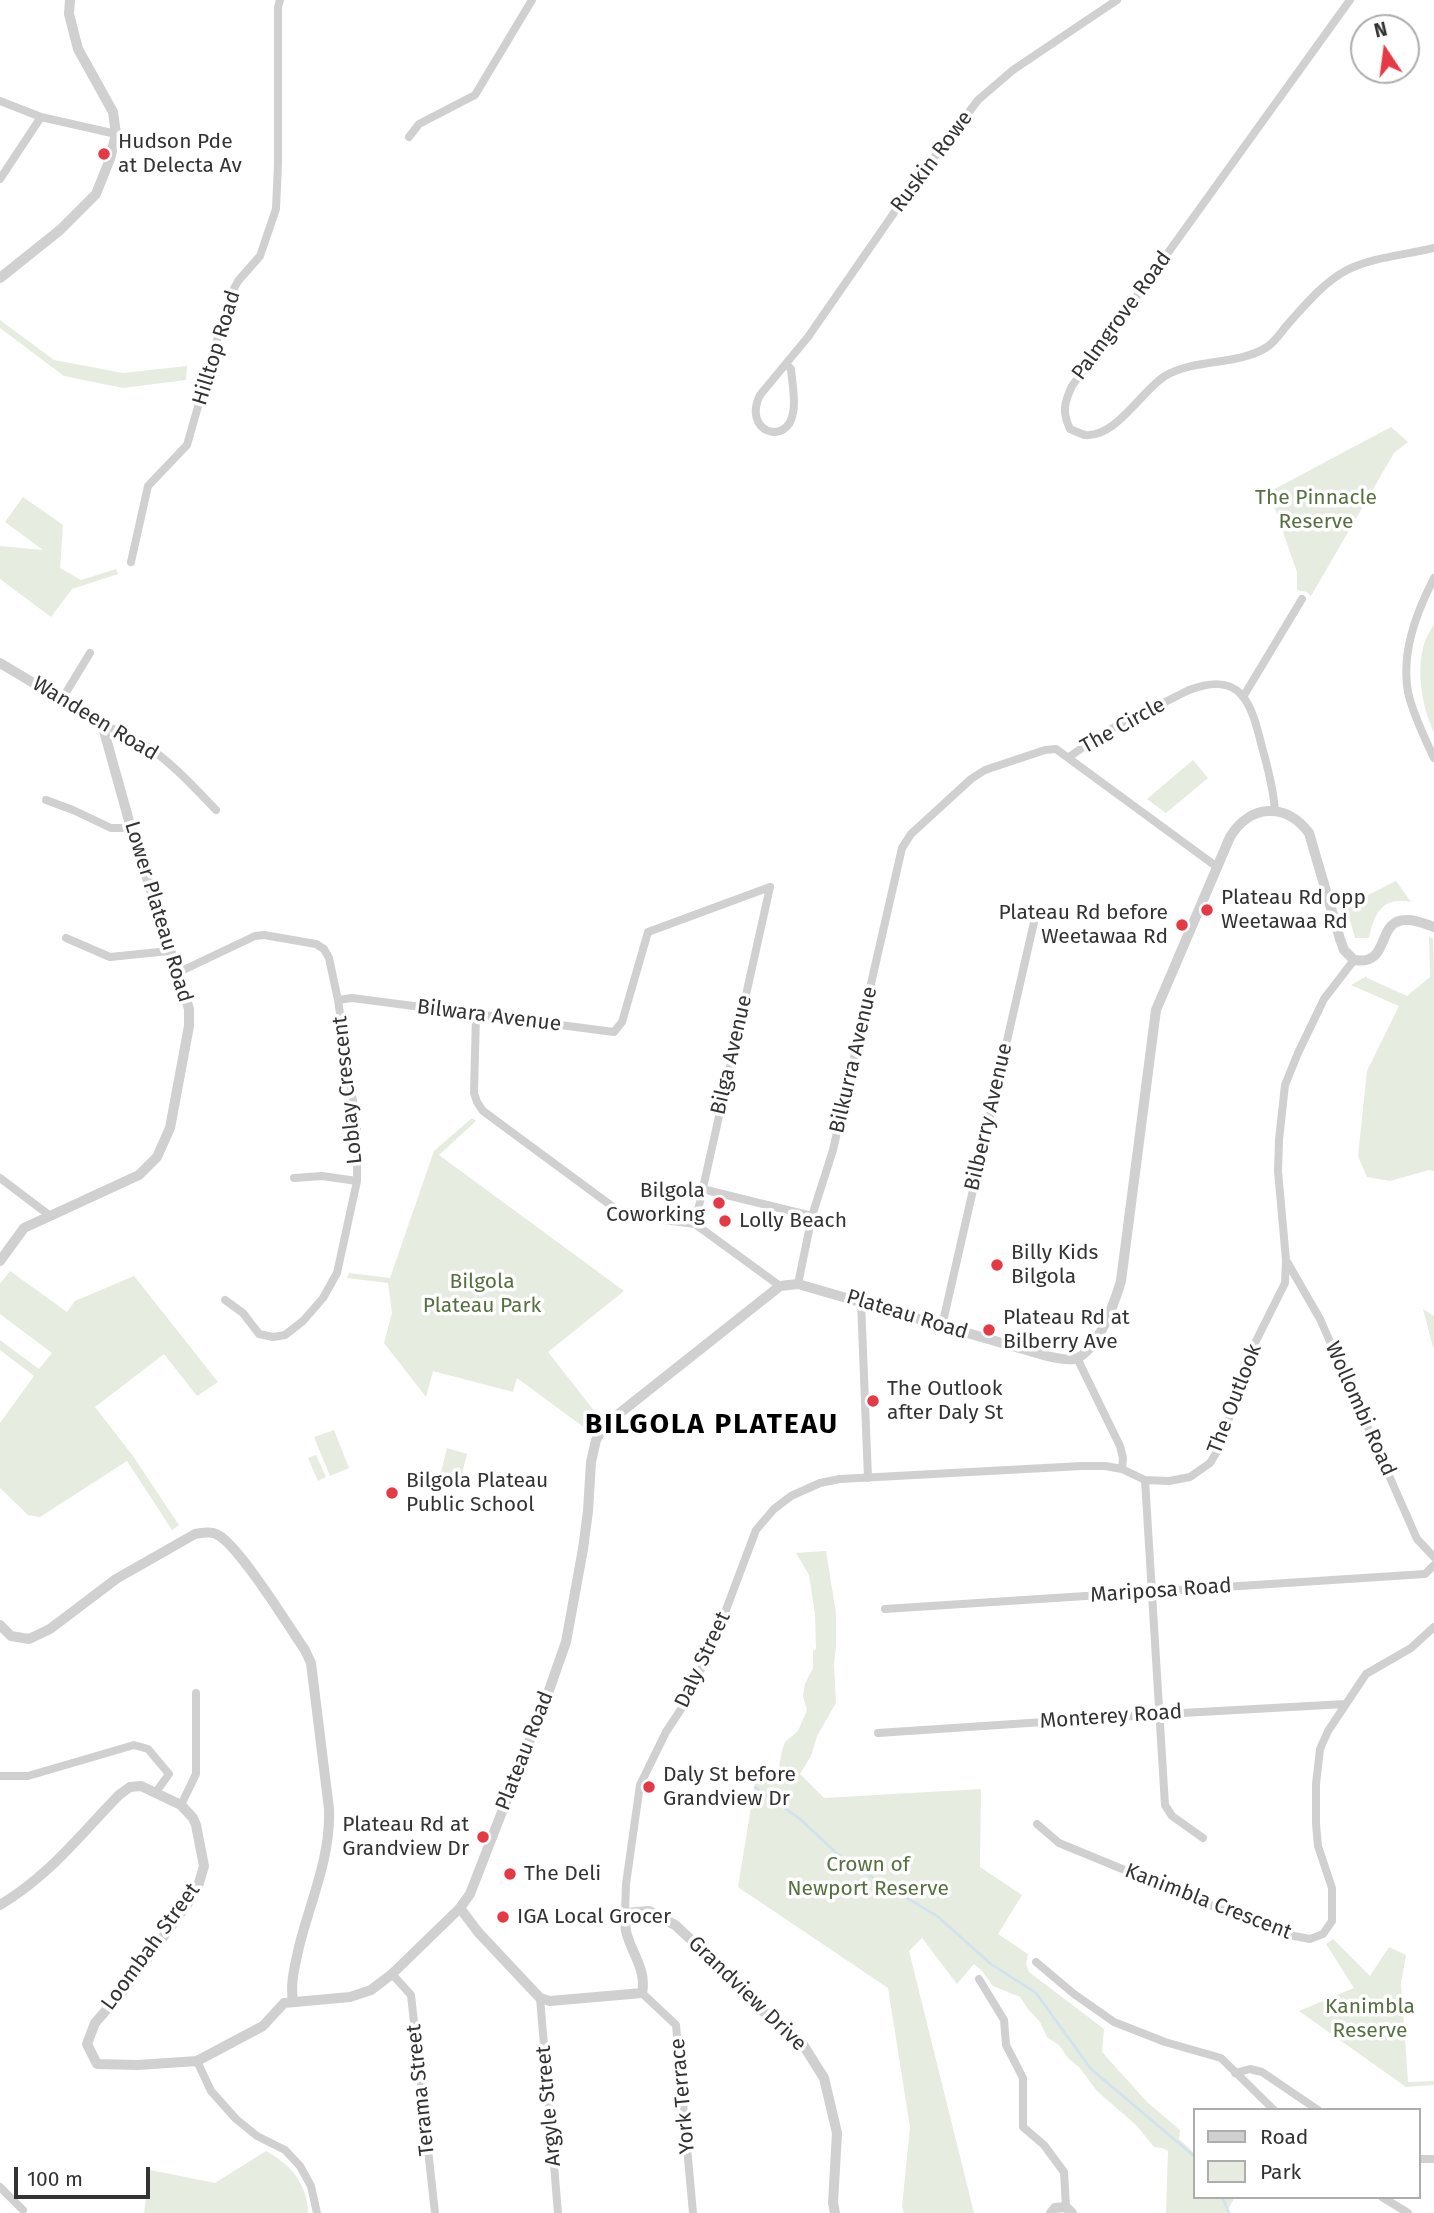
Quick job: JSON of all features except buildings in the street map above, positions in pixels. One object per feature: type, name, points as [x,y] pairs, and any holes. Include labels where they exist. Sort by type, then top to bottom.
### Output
[{"type":"street","points":[[0,278],[60,230],[96,194],[110,159],[116,134],[113,112],[78,49],[69,15],[70,0]]},
{"type":"street","name":"Hilltop Road","points":[[131,562],[148,486],[187,445],[229,298],[238,281],[260,256],[276,208],[280,0]]},
{"type":"street","points":[[409,137],[419,124],[475,95],[533,0]]},
{"type":"street","name":"Ruskin Rowe","points":[[786,363],[791,369],[793,413],[786,427],[774,433],[767,432],[758,424],[755,405],[760,395],[786,363],[808,337],[914,184],[978,100],[1013,70],[1117,0]]},
{"type":"street","name":"Palmgrove Road","points":[[1350,0],[1072,386],[1063,415],[1070,429],[1086,435],[1105,430],[1124,416],[1164,377],[1193,366],[1255,353],[1266,347],[1326,285],[1345,271],[1379,259],[1434,248]]},
{"type":"street","points":[[0,101],[41,117],[116,134]]},
{"type":"street","points":[[0,179],[41,117]]},
{"type":"street","points":[[1434,578],[1420,606],[1406,671],[1408,694],[1434,758]]},
{"type":"street","points":[[1275,810],[1274,793],[1255,720],[1250,705],[1243,697],[1302,599]]},
{"type":"street","points":[[62,699],[90,653]]},
{"type":"street","name":"Wandeen Road","points":[[0,663],[102,724],[137,740],[182,775],[216,810]]},
{"type":"street","name":"The Circle","points":[[909,837],[971,779],[985,770],[1045,750],[1056,749],[1069,757],[1105,732],[1203,685],[1220,683],[1234,688],[1243,697]]},
{"type":"street","name":"Lower Plateau Road","points":[[0,1261],[24,1228],[139,1175],[157,1157],[170,1128],[189,1026],[189,1009],[131,828],[102,724]]},
{"type":"street","points":[[1069,757],[1217,867]]},
{"type":"street","points":[[46,800],[111,828],[131,828]]},
{"type":"street","points":[[1122,1469],[1120,1446],[1077,1358],[1096,1339],[1118,1293],[1156,1010],[1236,827],[1248,817],[1275,810],[1300,821],[1309,833],[1340,940],[1344,950],[1354,960],[1369,960],[1375,956],[1388,928],[1398,921],[1407,919],[1434,927]]},
{"type":"street","name":"Bilkurra Avenue","points":[[798,1284],[812,1216],[833,1150],[902,848],[909,837]]},
{"type":"street","name":"Bilwara Avenue","points":[[338,1000],[352,998],[614,1032],[622,1022],[648,932],[769,887]]},
{"type":"street","name":"Bilga Avenue","points":[[695,1224],[769,887]]},
{"type":"street","name":"Bilberry Avenue","points":[[942,1326],[1037,909]]},
{"type":"street","points":[[177,973],[255,936],[264,935],[316,944],[324,949],[329,958],[338,1000]]},
{"type":"street","points":[[66,938],[110,957],[169,951]]},
{"type":"street","name":"The Outlook","points":[[868,1478],[1105,1466],[1122,1469],[1145,1480],[1169,1482],[1190,1477],[1210,1464],[1222,1443],[1245,1363],[1285,1283],[1286,1259],[1278,1171],[1285,1085],[1324,999],[1354,960]]},
{"type":"street","name":"Loblay Crescent","points":[[225,1300],[243,1314],[259,1334],[273,1337],[285,1335],[303,1321],[323,1298],[337,1273],[357,1181],[357,1128],[338,1000]]},
{"type":"street","points":[[477,1015],[474,1093],[483,1111],[624,1215],[695,1224],[780,1286]]},
{"type":"street","points":[[294,1178],[322,1176],[357,1181]]},
{"type":"street","points":[[0,1178],[49,1215]]},
{"type":"street","points":[[702,1189],[812,1216]]},
{"type":"street","name":"Wollombi Road","points":[[1286,1259],[1320,1319],[1417,1539],[1434,1558]]},
{"type":"street","name":"Plateau Road","points":[[293,2001],[350,1997],[371,1990],[460,1908],[470,1894],[566,1642],[589,1511],[591,1462],[596,1440],[611,1420],[780,1286],[798,1284],[1047,1356],[1077,1358]]},
{"type":"street","points":[[861,1301],[868,1478]]},
{"type":"street","name":"Daly Street","points":[[625,1913],[626,1884],[640,1785],[666,1732],[689,1697],[721,1623],[756,1530],[774,1509],[791,1496],[820,1483],[868,1478]]},
{"type":"street","points":[[1145,1480],[1165,1805],[1172,1816],[1203,1838]]},
{"type":"street","points":[[0,1625],[11,1636],[29,1639],[50,1629],[116,1579],[195,1534],[216,1534],[227,1541],[243,1560],[305,1650],[311,1663],[329,1809],[328,1842],[295,1964],[291,1987],[293,2001]]},
{"type":"street","name":"Mariposa Road","points":[[885,1609],[1425,1574],[1434,1565]]},
{"type":"street","name":"Kanimbla Crescent","points":[[1037,1824],[1059,1843],[1278,1933],[1310,1939],[1323,1934],[1332,1921],[1332,1888],[1318,1846],[1316,1784],[1320,1749],[1345,1704],[1366,1674],[1411,1648],[1434,1627]]},
{"type":"street","points":[[0,1905],[26,1890],[58,1861],[119,1795],[130,1787],[141,1786],[181,1805],[196,1774],[196,1693]]},
{"type":"street","name":"Monterey Road","points":[[878,1733],[1345,1704]]},
{"type":"street","points":[[0,1776],[28,1776],[134,1745],[148,1749],[169,1774],[156,1792]]},
{"type":"street","name":"Loombah Street","points":[[181,1805],[196,1825],[204,1866],[199,1883],[156,1948],[95,2023],[87,2044],[97,2064],[138,2065],[197,2061],[262,2026],[279,2006],[293,2001]]},
{"type":"street","points":[[460,1908],[478,1932],[540,1998],[550,2001],[642,1993],[645,1983],[626,1932],[625,1913]]},
{"type":"street","name":"Grandview Drive","points":[[625,1913],[649,1911],[675,1925],[721,1967],[754,2004],[802,2043],[824,2078],[837,2133],[833,2203],[835,2213]]},
{"type":"street","points":[[1036,1962],[1074,1994],[1114,2022],[1165,2042],[1221,2059],[1272,2108]]},
{"type":"street","name":"Terama Street","points":[[391,1974],[411,1995],[435,2213]]},
{"type":"street","points":[[979,1979],[1004,2020],[1006,2045],[1023,2078],[1023,2127],[1044,2145],[1063,2172],[1069,2210],[1055,2208],[1051,2213]]},
{"type":"street","name":"York Terrace","points":[[642,1993],[676,2025],[694,2213]]},
{"type":"street","name":"Argyle Street","points":[[540,1998],[558,2213]]},
{"type":"street","points":[[197,2061],[211,2091],[236,2119],[257,2136],[285,2150],[300,2166],[311,2186],[317,2213]]},
{"type":"street","points":[[1235,2073],[1250,2069],[1262,2072],[1315,2108]]},
{"type":"street","points":[[0,2187],[23,2210]]},
{"type":"street","points":[[1385,2199],[1408,2213]]},
{"type":"green space","points":[[0,320],[54,360],[123,373],[187,366],[186,380],[123,388],[64,376],[0,328]]},
{"type":"green space","name":"The Pinnacle Reserve","points":[[1391,427],[1408,442],[1394,453],[1311,596],[1307,592],[1297,590],[1297,572],[1269,492]]},
{"type":"green space","points":[[23,497],[63,525],[60,568],[81,580],[116,569],[118,574],[72,589],[51,617],[0,579],[0,546],[43,550],[5,522]]},
{"type":"green space","points":[[1434,624],[1434,733],[1423,701],[1420,666],[1424,644]]},
{"type":"green space","points":[[1193,760],[1208,778],[1166,813],[1147,799]]},
{"type":"green space","points":[[1396,881],[1411,902],[1386,904],[1377,914],[1369,938],[1355,938],[1346,906]]},
{"type":"green space","points":[[1429,937],[1433,939],[1434,967],[1434,1171],[1390,1181],[1367,1177],[1358,1156],[1367,1071],[1399,1006],[1351,985],[1367,976],[1407,996],[1430,977]]},
{"type":"green space","name":"Bilgola Plateau Park","points":[[472,1118],[476,1121],[439,1155],[624,1291],[548,1352],[599,1417],[585,1428],[517,1378],[513,1392],[433,1371],[426,1397],[384,1343],[392,1313],[388,1283],[347,1278],[349,1273],[390,1278],[434,1151]]},
{"type":"green space","points":[[10,1271],[67,1312],[75,1301],[134,1276],[218,1382],[197,1396],[164,1354],[95,1407],[133,1456],[179,1525],[172,1530],[127,1461],[40,1517],[28,1515],[0,1488],[0,1423],[34,1376],[0,1350],[0,1340],[39,1369],[52,1353],[0,1314],[0,1284]]},
{"type":"green space","points":[[1423,1309],[1434,1316],[1434,1347],[1433,1347]]},
{"type":"green space","points":[[334,1430],[349,1468],[330,1476],[314,1437]]},
{"type":"green space","points":[[447,1448],[467,1454],[459,1485],[439,1480]]},
{"type":"green space","points":[[316,1455],[326,1477],[318,1481],[308,1458]]},
{"type":"green space","name":"Crown of Newport Reserve","points":[[826,1551],[836,1613],[836,1703],[800,1774],[824,1798],[981,1789],[980,1867],[1022,1895],[998,1934],[1028,1954],[1026,1964],[1029,1972],[1104,2029],[1102,2052],[1147,2102],[1180,2130],[1179,2139],[1192,2151],[1192,2199],[1234,2199],[1226,2213],[1166,2213],[1168,2151],[1154,2147],[1136,2125],[1097,2091],[1059,2045],[1047,2037],[1040,2022],[1020,1997],[993,1986],[974,1964],[957,1984],[922,1938],[909,1951],[974,2213],[904,2213],[902,2207],[910,2127],[888,1988],[738,1887],[758,1764],[778,1772],[785,1742],[798,1731],[807,1710],[803,1696],[805,1684],[813,1668],[813,1651],[816,1649],[815,1614],[809,1575],[796,1553]]},
{"type":"green space","name":"Kanimbla Reserve","points":[[1333,1939],[1370,1976],[1389,1947],[1406,1955],[1401,1983],[1408,2082],[1434,2081],[1434,2085],[1406,2087],[1299,2011],[1354,1988],[1326,1944]]},
{"type":"green space","points":[[266,2151],[283,2162],[296,2176],[305,2193],[308,2213],[144,2213],[150,2170],[215,2183]]},
{"type":"waterway","points":[[755,1787],[800,1819],[845,1861],[937,1916],[991,1964],[1036,1993],[1091,2069],[1192,2154]]},
{"type":"waterway","points":[[1223,2199],[1229,2213]]},
{"type":"place","name":"Hudson Pde at Delecta Av","points":[[104,154]]},
{"type":"place","name":"Plateau Rd opp Weetawaa Rd","points":[[1207,910]]},
{"type":"place","name":"Plateau Rd before Weetawaa Rd","points":[[1182,925]]},
{"type":"place","name":"Bilgola Coworking","points":[[719,1203]]},
{"type":"place","name":"Lolly Beach","points":[[725,1221]]},
{"type":"place","name":"Billy Kids Bilgola","points":[[997,1265]]},
{"type":"place","name":"Plateau Rd at Bilberry Ave","points":[[989,1330]]},
{"type":"place","name":"The Outlook after Daly St","points":[[873,1401]]},
{"type":"place","name":"Bilgola Plateau Public School","points":[[392,1493]]},
{"type":"place","name":"Daly St before Grandview Dr","points":[[649,1787]]},
{"type":"place","name":"Plateau Rd at Grandview Dr","points":[[483,1837]]},
{"type":"place","name":"The Deli","points":[[510,1874]]},
{"type":"place","name":"IGA Local Grocer","points":[[503,1917]]},
{"type":"district","name":"BILGOLA PLATEAU","points":[[712,1425]]}]
